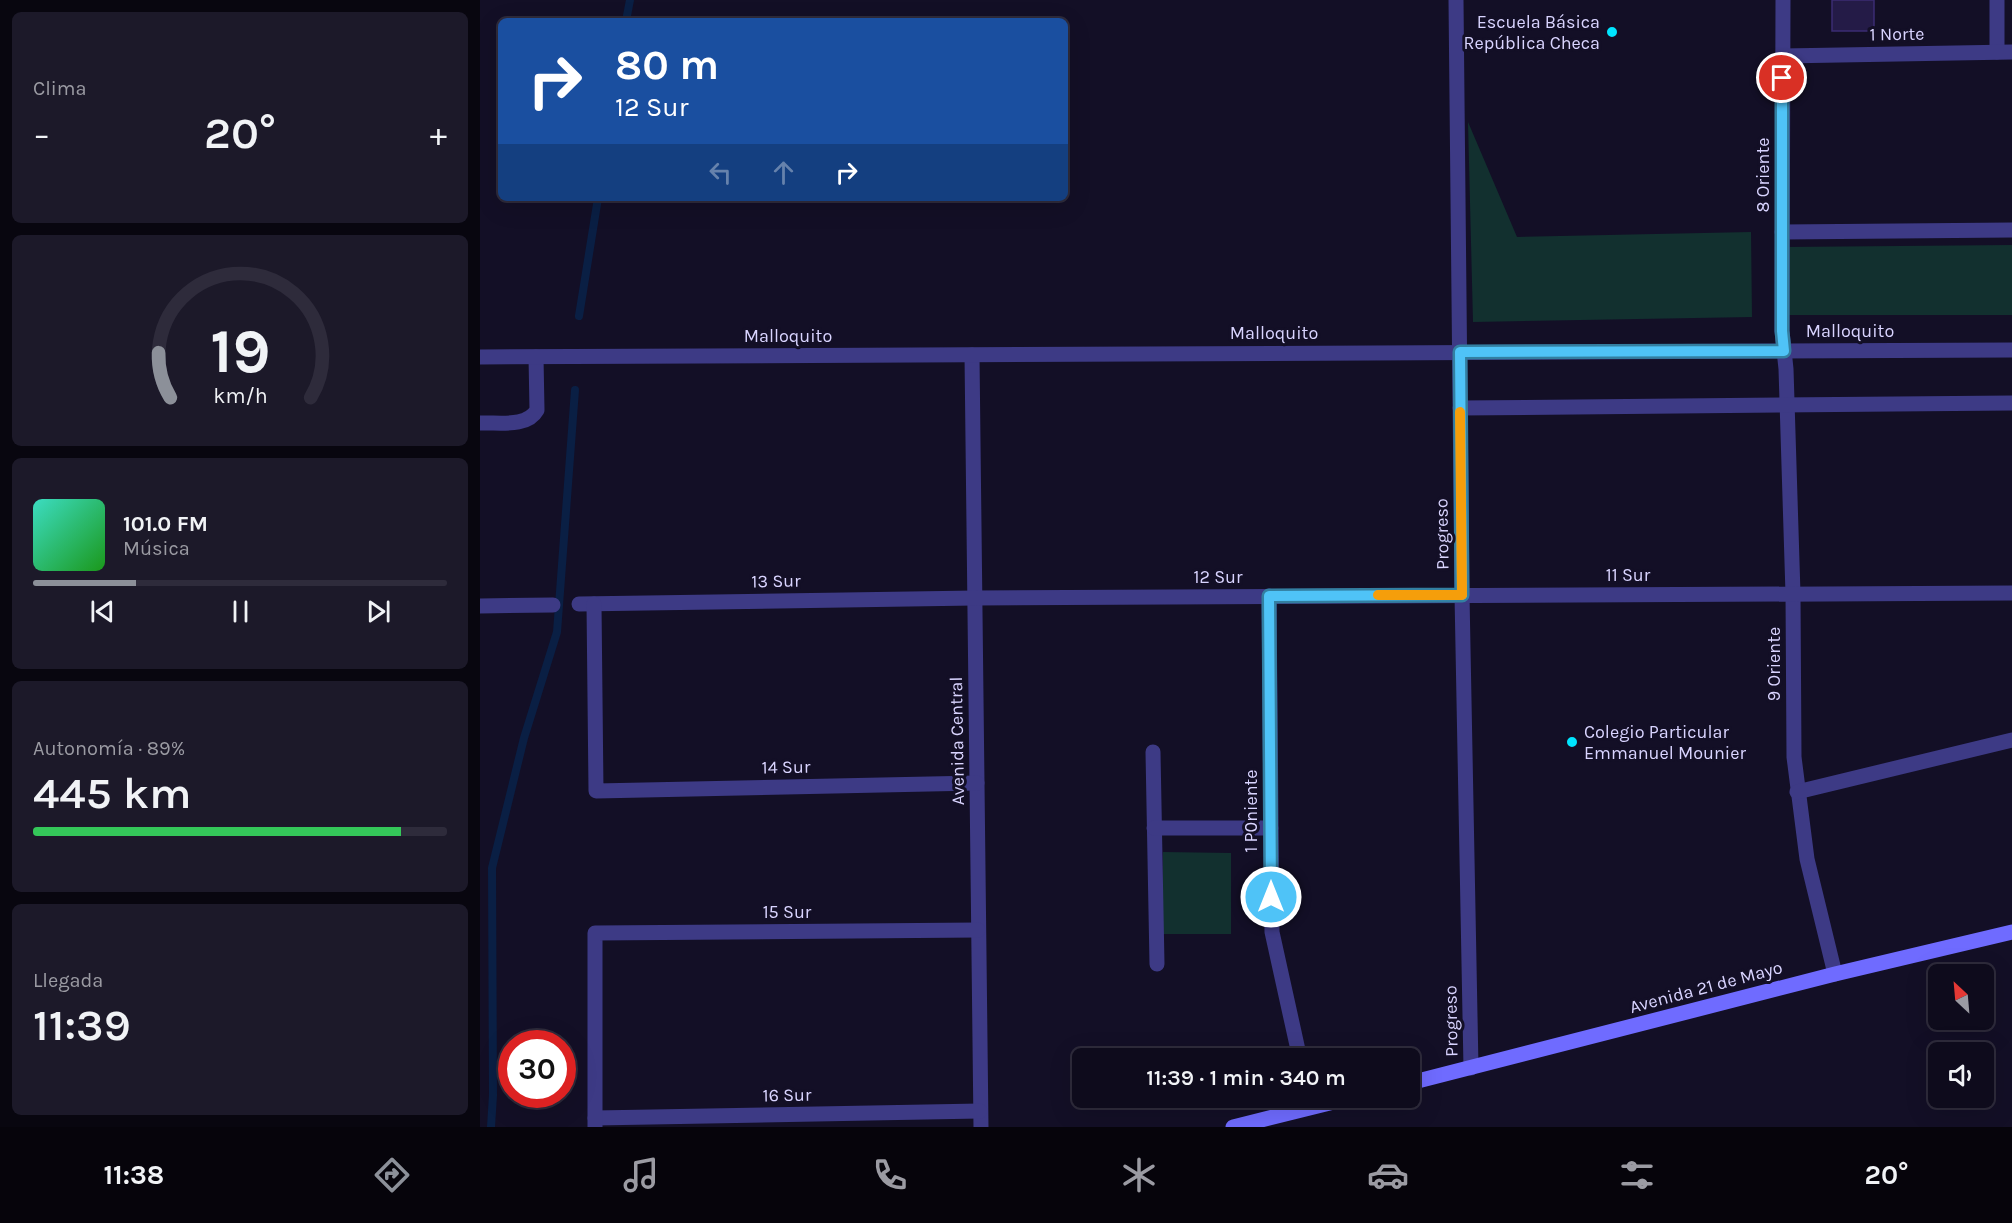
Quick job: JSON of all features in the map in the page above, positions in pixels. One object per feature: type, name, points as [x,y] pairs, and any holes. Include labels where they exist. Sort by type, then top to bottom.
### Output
[{"type":"main road","name":"Avenida 21 de Mayo","points":[[1420,1081],[1835,974],[2012,932]]},
{"type":"main road","points":[[1233,1127],[1294,1108]]},
{"type":"street","name":"Progreso","points":[[1456,0],[1462,595],[1471,1068]]},
{"type":"street","name":"8 Oriente","points":[[1783,0],[1782,331],[1784,351]]},
{"type":"street","points":[[1997,0],[2005,52]]},
{"type":"street","name":"1 Norte","points":[[1783,56],[2005,52]]},
{"type":"street","points":[[1782,232],[2012,230]]},
{"type":"street","name":"Malloquito","points":[[480,357],[2012,350]]},
{"type":"street","name":"9 Oriente","points":[[1784,351],[1788,405],[1793,594],[1793,723],[1797,792],[1807,859],[1835,974]]},
{"type":"street","name":"Avenida Central","points":[[972,355],[981,1127]]},
{"type":"street","points":[[480,423],[521,422],[534,416],[537,410],[536,357]]},
{"type":"street","points":[[1460,408],[2012,403]]},
{"type":"street","name":"11 Sur","points":[[1462,595],[2012,593]]},
{"type":"street","name":"12 Sur","points":[[975,598],[1462,595]]},
{"type":"street","name":"1 P0niente","points":[[1269,596],[1272,932],[1298,1048]]},
{"type":"street","name":"13 Sur","points":[[596,791],[586,604],[975,598]]},
{"type":"street","points":[[480,606],[553,605]]},
{"type":"street","points":[[1797,792],[2012,740]]},
{"type":"street","points":[[1153,752],[1157,964]]},
{"type":"street","name":"14 Sur","points":[[596,791],[977,783]]},
{"type":"street","points":[[1154,828],[1271,828]]},
{"type":"street","name":"15 Sur","points":[[595,1123],[595,933],[978,930]]},
{"type":"street","name":"16 Sur","points":[[595,1123],[980,1111]]},
{"type":"green space","points":[[1468,122],[1517,237],[1751,232],[1752,317],[1473,322]]},
{"type":"green space","points":[[2012,245],[2012,315],[1784,315],[1786,247]]},
{"type":"green space","points":[[1163,852],[1231,853],[1231,934],[1162,934]]},
{"type":"building","points":[[1832,0],[1874,0],[1874,31],[1832,31]]},
{"type":"waterway","points":[[627,18],[630,0]]},
{"type":"waterway","points":[[579,316],[598,201]]},
{"type":"waterway","points":[[491,1127],[493,1095],[492,868],[524,738],[557,632],[575,390]]},
{"type":"slow traffic","points":[[1378,595],[1462,595],[1460,412]]},
{"type":"place","name":"Escuela Básica República Checa","points":[[1612,32]]},
{"type":"place","name":"Colegio Particular Emmanuel Mounier","points":[[1572,742]]},
{"type":"route","points":[[1271,897],[1269,596],[1462,595],[1460,352],[1784,351],[1782,331],[1782,78]]}]
